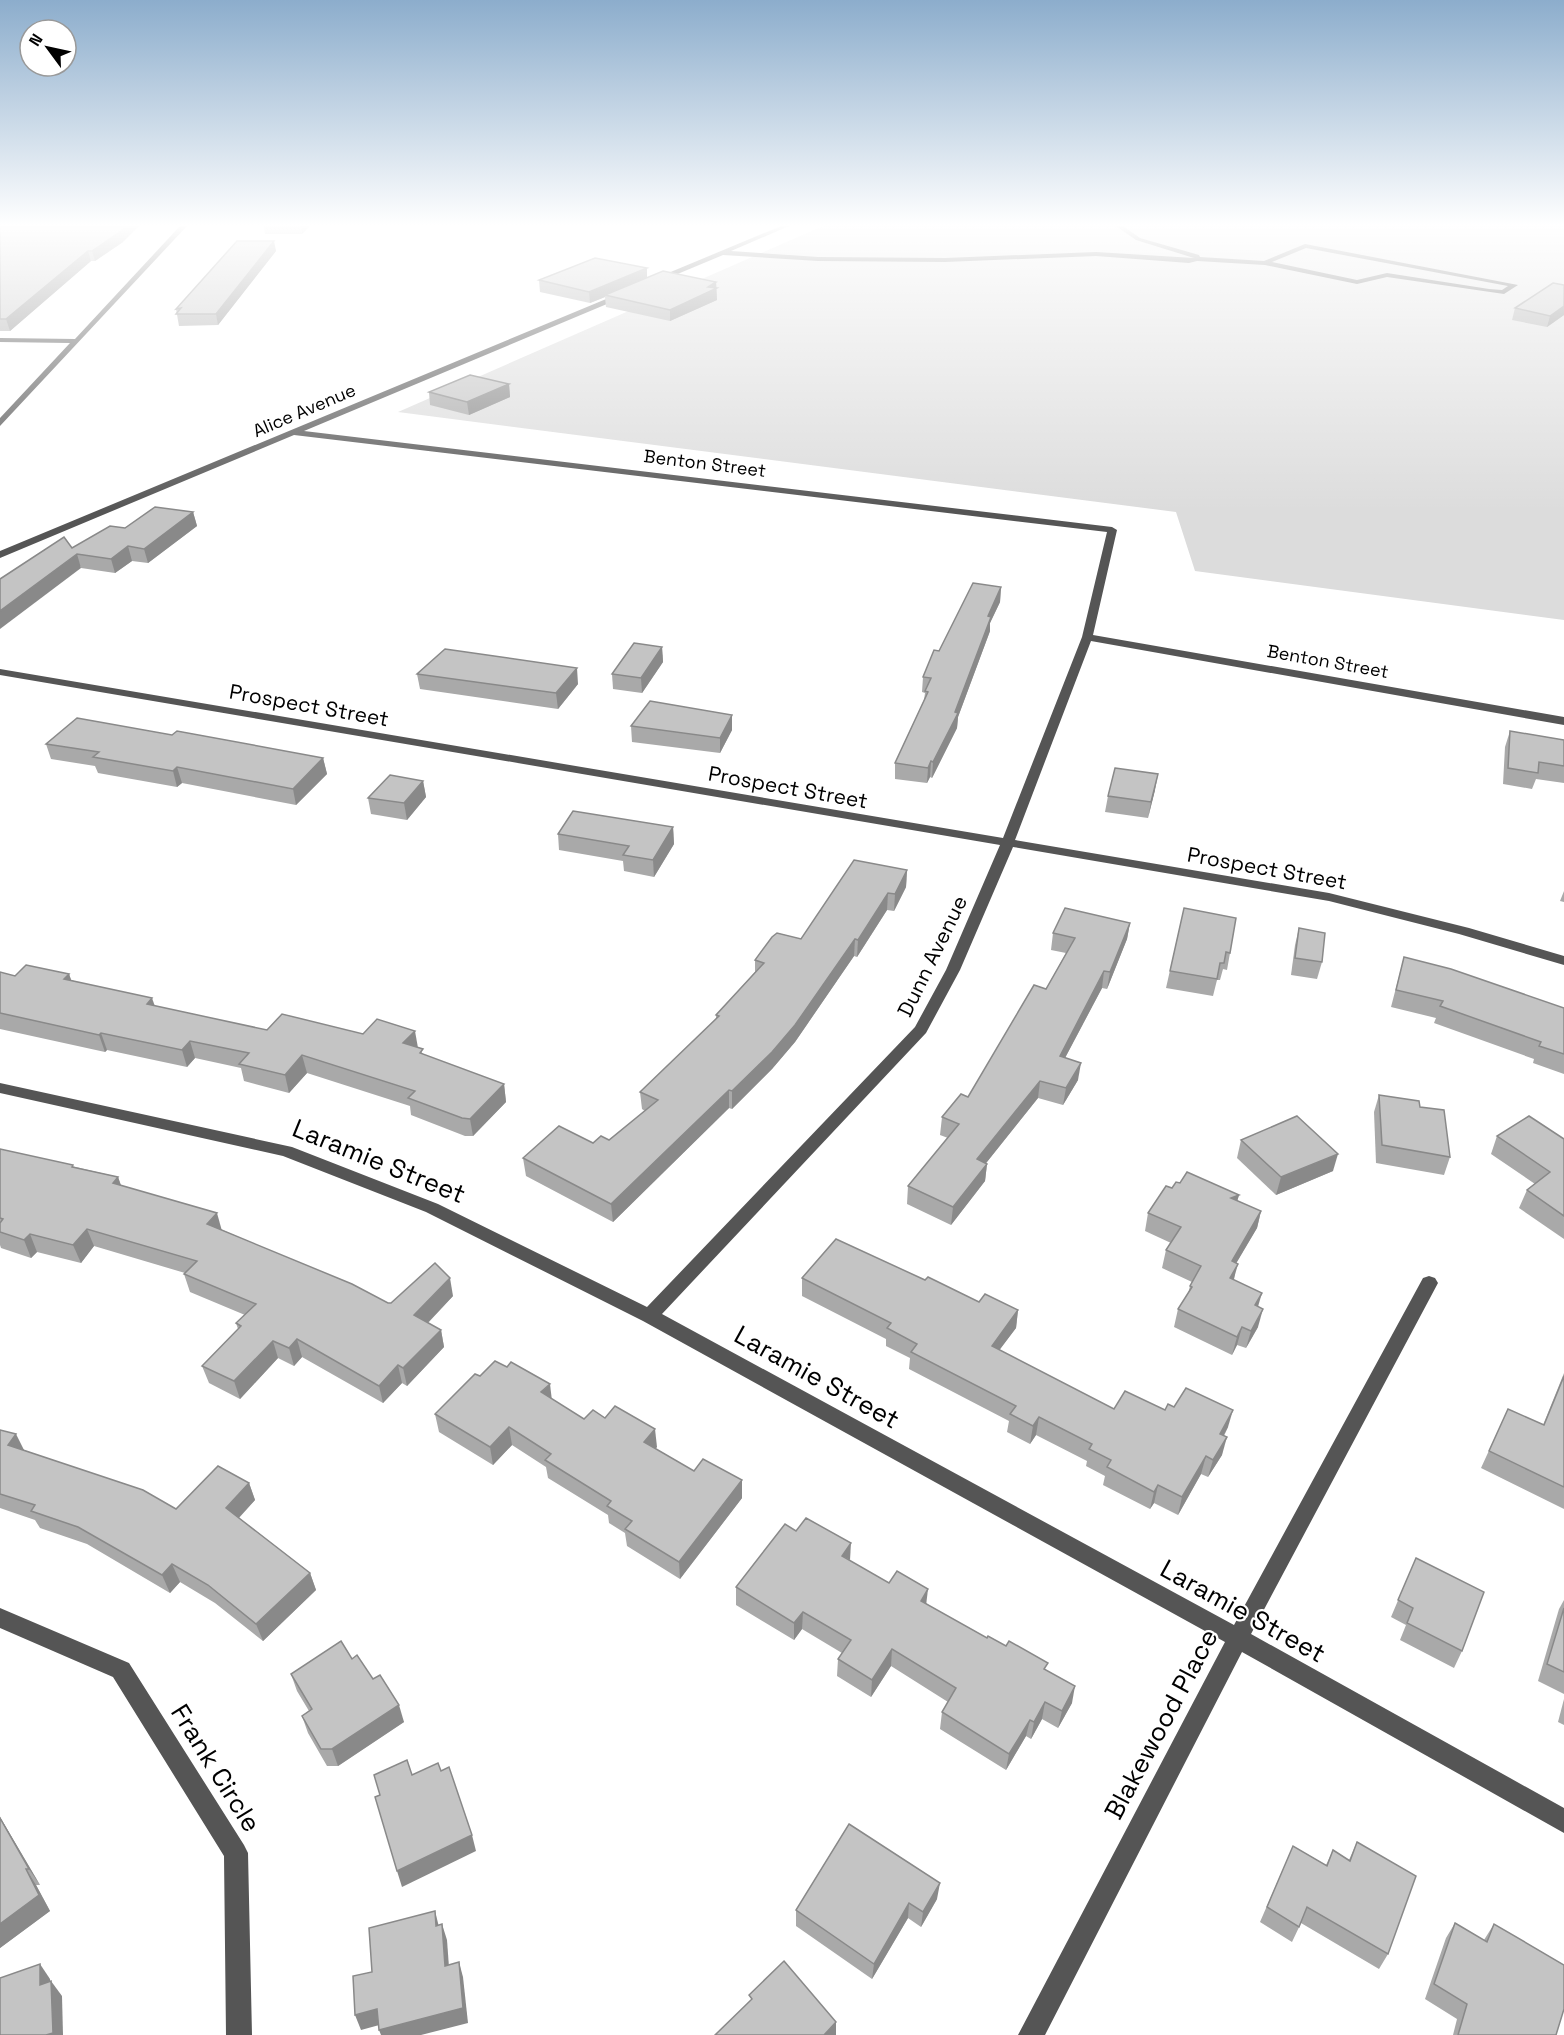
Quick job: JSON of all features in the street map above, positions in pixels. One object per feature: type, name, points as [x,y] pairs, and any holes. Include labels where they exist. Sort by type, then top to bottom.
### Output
[{"type":"street","points":[[0,423],[95,321]]},
{"type":"street","name":"Alice Avenue","points":[[0,555],[559,321]]},
{"type":"street","points":[[0,340],[76,341]]},
{"type":"street","points":[[0,404],[18,404]]},
{"type":"street","name":"Benton Street","points":[[293,432],[1112,530]]},
{"type":"street","name":"Dunn Avenue","points":[[649,1316],[921,1030],[953,970],[1007,845],[1086,637],[1112,530]]},
{"type":"street","name":"Benton Street","points":[[1086,637],[1564,720]]},
{"type":"street","name":"Prospect Street","points":[[0,672],[1007,845],[1329,897],[1464,931],[1564,961]]},
{"type":"street","name":"Laramie Street","points":[[0,1088],[286,1151],[432,1208],[649,1316],[1238,1638],[1564,1821]]},
{"type":"street","name":"Blakewood Place","points":[[1031,2035],[1238,1638],[1429,1282]]},
{"type":"street","name":"Frank Circle","points":[[0,1618],[121,1670],[236,1853],[238,2035]]},
{"type":"shaded area","points":[[606,321],[1564,321],[1564,620],[1195,571],[1176,512],[398,412]]},
{"type":"building","points":[[470,375],[509,384],[467,402],[429,392]]},
{"type":"building","points":[[155,507],[193,512],[144,549],[128,546],[111,559],[77,554],[0,611],[0,579],[64,537],[72,548],[110,526],[125,528]]},
{"type":"building","points":[[973,583],[1001,587],[988,616],[991,617],[955,712],[958,713],[928,768],[895,763],[928,692],[925,691],[931,678],[923,677],[934,650],[939,651]]},
{"type":"building","points":[[634,643],[662,647],[641,678],[612,674]]},
{"type":"building","points":[[445,649],[577,668],[556,693],[417,674]]},
{"type":"building","points":[[650,701],[732,715],[720,738],[631,726]]},
{"type":"building","points":[[77,718],[172,735],[177,731],[323,758],[293,789],[177,767],[173,771],[93,757],[99,752],[46,744]]},
{"type":"building","points":[[1510,731],[1564,740],[1564,766],[1539,762],[1538,773],[1508,768]]},
{"type":"building","points":[[1115,768],[1158,774],[1151,802],[1108,796]]},
{"type":"building","points":[[390,775],[423,781],[404,803],[368,798]]},
{"type":"building","points":[[573,811],[673,827],[653,860],[623,855],[629,846],[558,834]]},
{"type":"building","points":[[854,860],[907,870],[895,894],[888,893],[858,940],[855,939],[795,1025],[772,1052],[732,1091],[729,1090],[611,1204],[523,1158],[559,1126],[593,1143],[601,1136],[609,1140],[658,1100],[640,1092],[719,1016],[716,1015],[764,963],[755,960],[772,937],[777,933],[801,939]]},
{"type":"building","points":[[1065,908],[1130,923],[1110,972],[1104,971],[1060,1056],[1081,1063],[1066,1088],[1040,1081],[977,1159],[987,1164],[953,1207],[908,1186],[959,1124],[942,1117],[961,1094],[968,1097],[1034,985],[1046,989],[1075,938],[1053,933]]},
{"type":"building","points":[[1184,908],[1236,918],[1230,953],[1226,952],[1224,963],[1220,963],[1217,979],[1170,971]]},
{"type":"building","points":[[1299,928],[1325,933],[1322,962],[1295,958]]},
{"type":"building","points":[[1404,957],[1451,969],[1564,1008],[1564,1054],[1539,1046],[1541,1042],[1440,1006],[1443,1001],[1396,990]]},
{"type":"building","points":[[26,965],[69,974],[64,979],[152,998],[147,1004],[267,1030],[282,1014],[363,1034],[377,1019],[415,1031],[403,1043],[423,1049],[420,1053],[504,1084],[470,1119],[462,1118],[408,1098],[415,1091],[302,1055],[285,1075],[239,1064],[249,1053],[190,1041],[182,1050],[101,1033],[99,1035],[0,1013],[0,972],[15,976]]},
{"type":"building","points":[[1379,1095],[1419,1101],[1420,1107],[1444,1110],[1450,1157],[1382,1145]]},
{"type":"building","points":[[1297,1116],[1338,1154],[1281,1177],[1241,1140]]},
{"type":"building","points":[[1529,1116],[1564,1139],[1564,1216],[1527,1190],[1550,1172],[1497,1136]]},
{"type":"building","points":[[0,1149],[118,1177],[113,1183],[217,1213],[207,1224],[352,1284],[388,1303],[391,1303],[435,1263],[450,1278],[414,1315],[441,1330],[403,1368],[398,1365],[379,1386],[297,1339],[289,1348],[273,1341],[234,1381],[202,1366],[241,1326],[236,1323],[256,1304],[184,1274],[197,1261],[87,1229],[73,1245],[30,1234],[24,1240],[0,1232],[0,1223],[3,1219],[0,1218]]},
{"type":"building","points":[[1187,1172],[1239,1195],[1231,1198],[1261,1211],[1232,1261],[1238,1264],[1230,1278],[1262,1293],[1255,1305],[1263,1309],[1251,1331],[1242,1327],[1237,1337],[1178,1309],[1192,1287],[1190,1286],[1201,1266],[1166,1250],[1181,1227],[1148,1213],[1166,1186],[1172,1188],[1176,1182],[1180,1183]]},
{"type":"building","points":[[836,1239],[925,1280],[928,1277],[979,1302],[985,1294],[1018,1310],[992,1346],[1114,1409],[1125,1391],[1165,1410],[1168,1404],[1174,1407],[1186,1388],[1233,1410],[1220,1434],[1227,1437],[1213,1460],[1206,1456],[1182,1497],[1158,1485],[1154,1492],[1107,1467],[1111,1460],[1089,1449],[1092,1444],[1039,1417],[1033,1426],[1010,1414],[1016,1406],[911,1352],[917,1344],[887,1328],[891,1323],[802,1278]]},
{"type":"building","points":[[495,1361],[507,1367],[511,1362],[550,1384],[541,1392],[584,1419],[593,1410],[605,1418],[615,1406],[655,1429],[644,1442],[694,1471],[703,1459],[742,1480],[679,1562],[625,1529],[632,1521],[607,1506],[611,1501],[545,1460],[551,1454],[509,1427],[490,1447],[435,1414],[475,1374],[480,1376]]},
{"type":"building","points":[[1564,1376],[1564,1487],[1489,1451],[1508,1409],[1544,1425]]},
{"type":"building","points":[[0,1430],[16,1434],[8,1445],[143,1490],[176,1509],[218,1466],[249,1483],[226,1508],[310,1573],[256,1624],[208,1585],[172,1564],[162,1575],[78,1527],[31,1511],[35,1505],[0,1494]]},
{"type":"building","points":[[806,1518],[851,1543],[842,1556],[889,1583],[897,1571],[928,1589],[921,1601],[987,1638],[988,1636],[1006,1646],[1009,1641],[1048,1663],[1044,1669],[1075,1686],[1062,1711],[1045,1702],[1034,1722],[1030,1720],[1009,1754],[942,1712],[956,1688],[892,1649],[872,1680],[838,1659],[851,1640],[803,1612],[794,1623],[736,1587],[785,1524],[796,1531]]},
{"type":"building","points":[[1416,1558],[1484,1592],[1462,1651],[1407,1623],[1413,1608],[1398,1600]]},
{"type":"building","points":[[1564,1608],[1564,1672],[1547,1664]]},
{"type":"building","points":[[341,1641],[352,1659],[357,1655],[373,1679],[380,1675],[399,1705],[332,1749],[321,1749],[302,1716],[312,1709],[291,1674]]},
{"type":"building","points":[[407,1760],[412,1775],[438,1763],[441,1771],[449,1767],[472,1835],[397,1871],[375,1797],[380,1795],[374,1775]]},
{"type":"building","points":[[0,1818],[29,1869],[26,1869],[39,1895],[0,1924]]},
{"type":"building","points":[[849,1824],[940,1883],[923,1912],[909,1903],[874,1964],[796,1910]]},
{"type":"building","points":[[1357,1842],[1416,1876],[1388,1954],[1307,1907],[1299,1927],[1267,1907],[1293,1846],[1327,1866],[1333,1850],[1350,1861]]},
{"type":"building","points":[[435,1911],[436,1926],[442,1924],[445,1966],[459,1962],[463,2008],[379,2030],[377,2009],[355,2015],[353,1976],[372,1972],[369,1928]]},
{"type":"building","points":[[1455,1923],[1487,1942],[1494,1924],[1564,1965],[1564,2009],[1556,2035],[1458,2035],[1467,2004],[1434,1984]]},
{"type":"building","points":[[784,1961],[836,2022],[824,2035],[715,2035],[752,1999],[749,1995]]},
{"type":"building","points":[[40,1964],[40,1985],[51,1981],[53,2033],[0,2035],[0,1978]]}]
